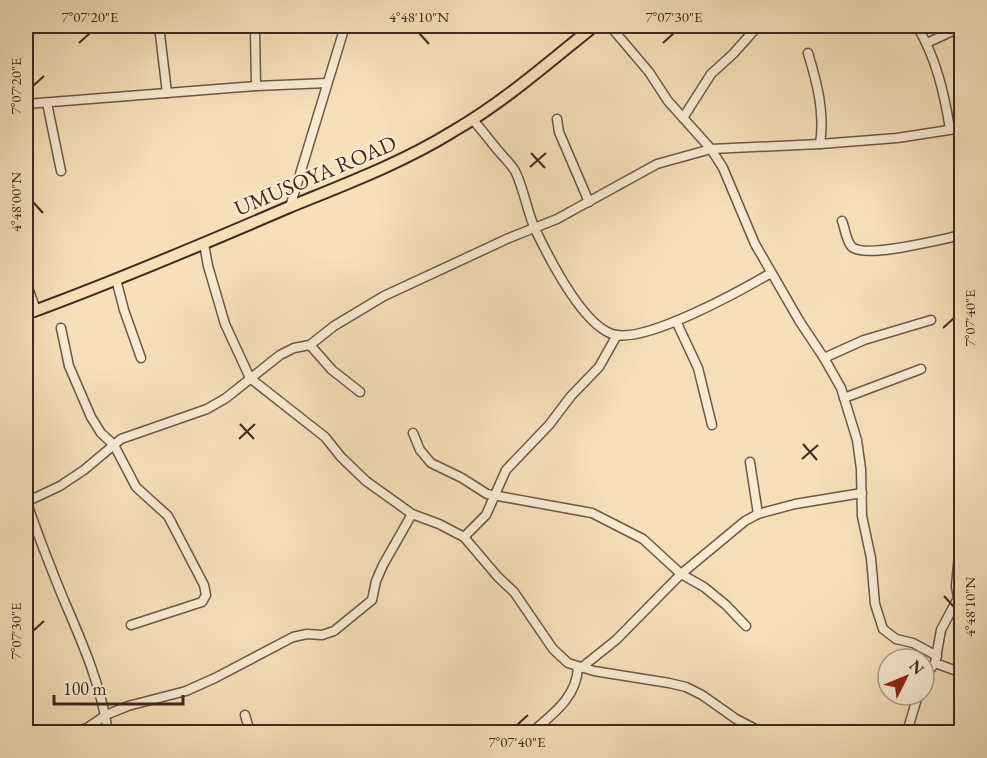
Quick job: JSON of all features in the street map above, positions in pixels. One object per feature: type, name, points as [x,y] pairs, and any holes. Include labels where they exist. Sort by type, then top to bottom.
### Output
[{"type":"main road","name":"UMUSOYA ROAD","points":[[31,312],[204,244],[431,145],[473,120],[520,87],[588,27]]},
{"type":"street","points":[[159,26],[167,93]]},
{"type":"street","points":[[290,207],[345,26]]},
{"type":"street","points":[[610,26],[649,72],[668,101],[711,148],[723,168],[755,244],[800,322],[824,358],[844,398],[857,440],[862,516],[871,558],[875,603],[883,629],[896,639],[913,643],[919,647]]},
{"type":"street","points":[[683,118],[711,74],[758,26]]},
{"type":"street","points":[[917,26],[940,74],[950,129]]},
{"type":"street","points":[[927,43],[959,28]]},
{"type":"street","points":[[255,31],[256,86]]},
{"type":"street","points":[[808,52],[818,83],[822,129],[820,144]]},
{"type":"street","points":[[26,104],[256,86],[327,83]]},
{"type":"street","points":[[47,103],[61,171]]},
{"type":"street","points":[[557,119],[559,132],[589,202]]},
{"type":"street","points":[[473,120],[516,173],[535,229],[569,293],[588,315],[607,331],[617,335],[645,331],[676,321],[732,296],[771,273]]},
{"type":"street","points":[[108,732],[98,683],[83,642],[40,544],[26,501],[60,486],[122,439],[207,409],[226,398],[280,355],[294,348],[310,345],[334,326],[384,296],[509,238],[535,229],[657,164],[711,148],[820,144],[897,138],[962,128]]},
{"type":"street","points":[[842,221],[850,244],[855,249],[906,248],[962,235]]},
{"type":"street","points":[[204,244],[225,324],[250,378],[325,437],[341,457],[366,481],[412,514],[440,524],[464,537],[498,578],[514,592],[553,649],[568,663],[686,687],[702,694],[736,719],[761,732]]},
{"type":"street","points":[[116,279],[141,358]]},
{"type":"street","points":[[26,282],[31,312]]},
{"type":"street","points":[[824,358],[864,340],[931,320]]},
{"type":"street","points":[[676,321],[698,368],[712,425]]},
{"type":"street","points":[[61,328],[69,366],[91,417],[101,433],[114,446],[136,487],[168,516],[204,585],[206,595],[202,602],[131,625]]},
{"type":"street","points":[[464,537],[486,515],[506,470],[549,425],[571,396],[598,367],[617,335]]},
{"type":"street","points":[[310,345],[332,370],[360,392]]},
{"type":"street","points":[[844,398],[921,369]]},
{"type":"street","points":[[413,433],[420,450],[431,463],[462,478],[479,490],[493,496],[592,513],[643,538],[681,574],[704,586],[746,626]]},
{"type":"street","points":[[750,462],[758,514]]},
{"type":"street","points":[[532,732],[563,704],[576,684],[579,667],[616,640],[681,574],[728,534],[758,514],[795,504],[862,493]]},
{"type":"street","points":[[72,732],[87,728],[106,715],[148,699],[186,691],[293,637],[307,634],[322,635],[334,631],[372,600],[376,581],[383,565],[412,514]]},
{"type":"street","points":[[962,529],[956,586],[957,598],[941,630],[936,659],[962,673]]},
{"type":"street","points":[[907,732],[914,707]]},
{"type":"street","points":[[244,715],[250,732]]}]
